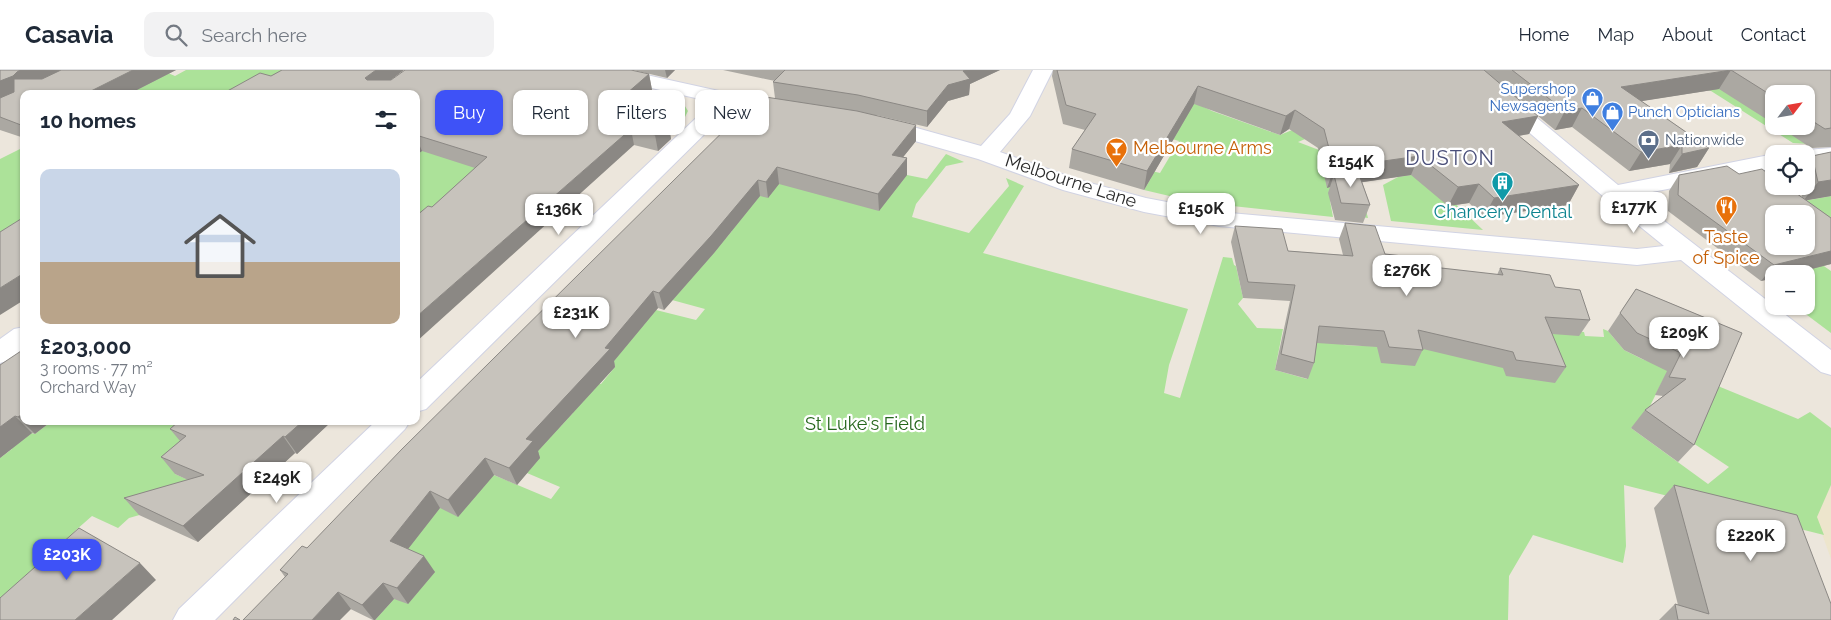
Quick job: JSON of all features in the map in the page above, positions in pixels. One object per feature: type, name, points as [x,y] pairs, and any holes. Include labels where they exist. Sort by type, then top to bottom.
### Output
[{"type":"street","points":[[597,70],[695,92]]},
{"type":"street","points":[[986,154],[1019,116],[1043,70]]},
{"type":"street","points":[[1466,70],[1613,193],[1831,365]]},
{"type":"street","points":[[769,105],[812,112]]},
{"type":"street","name":"Melbourne Lane","points":[[858,119],[936,138],[1071,185],[1144,205],[1219,219],[1637,257],[1687,251]]},
{"type":"street","points":[[420,397],[695,131]]},
{"type":"street","points":[[1815,156],[1831,155]]},
{"type":"street","points":[[1613,193],[1765,163]]},
{"type":"street","points":[[0,353],[20,339]]},
{"type":"street","points":[[191,620],[391,425]]},
{"type":"shaded area","points":[[1831,485],[1831,559],[1816,517]]},
{"type":"green space","points":[[186,70],[331,70],[250,90],[136,90],[168,73],[175,76]]},
{"type":"green space","points":[[1691,70],[1765,116],[1765,125],[1711,91],[1703,89]]},
{"type":"green space","points":[[1190,100],[1212,111],[1280,135],[1302,126],[1356,118],[1298,142],[1319,150],[1359,184],[1368,218],[1361,217],[1330,201],[1333,217],[1195,202],[1144,190],[1151,178],[1139,175],[1144,169],[1160,173],[1179,141],[1114,123]]},
{"type":"green space","points":[[685,106],[688,111],[685,117]]},
{"type":"green space","points":[[1780,135],[1796,135],[1810,144],[1793,143]]},
{"type":"green space","points":[[491,145],[420,268],[420,149]]},
{"type":"green space","points":[[20,149],[20,244],[0,257],[0,159]]},
{"type":"green space","name":"St Luke's Field","points":[[946,154],[964,162],[946,166],[916,204],[912,217],[969,233],[1009,186],[1006,178],[1024,186],[983,253],[1188,309],[1169,365],[1164,393],[1180,398],[1223,257],[1232,258],[1236,266],[1243,298],[1238,304],[1257,328],[1283,329],[1275,370],[1307,379],[1319,285],[1344,345],[1408,346],[1452,344],[1516,339],[1575,331],[1584,332],[1585,336],[1604,337],[1603,329],[1608,331],[1624,350],[1642,359],[1713,384],[1798,419],[1810,412],[1831,428],[1831,485],[1817,517],[1824,535],[1624,485],[1626,546],[1623,563],[1533,535],[1509,576],[1508,620],[375,620],[394,599],[394,559],[440,508],[484,471],[551,499],[560,487],[527,473],[503,445],[559,428],[572,414],[587,381],[601,384],[615,367],[599,361],[656,310],[696,320],[705,309],[672,300],[684,287],[715,235],[726,238],[732,231],[712,214],[782,181],[907,175],[927,179]],"holes":[[[1663,380],[1684,437],[1729,467],[1708,484],[1631,428],[1644,418]]]},
{"type":"green space","points":[[1423,173],[1483,230],[1391,221],[1383,185],[1398,177]]},
{"type":"green space","points":[[1831,196],[1831,243],[1815,224],[1815,205],[1805,205],[1804,201]]},
{"type":"green space","points":[[1818,262],[1831,271],[1831,333],[1807,315],[1815,315],[1815,265],[1813,265]]},
{"type":"green space","points":[[47,425],[188,425],[175,474],[193,482],[143,514],[129,518],[118,528],[92,516],[76,530],[0,620],[0,458],[12,449],[13,428],[35,434]]},
{"type":"building","points":[[0,70],[20,70],[13,76],[0,81]]},
{"type":"building","points":[[61,70],[133,70],[93,90],[20,90],[20,125],[0,117],[0,98],[14,92],[14,79],[42,79]]},
{"type":"building","points":[[282,70],[376,70],[365,78],[367,80],[391,80],[405,70],[631,70],[649,74],[631,90],[598,90],[598,135],[624,135],[420,314],[420,213],[428,206],[432,207],[487,157],[420,136],[420,90],[229,90],[260,73],[271,76]]},
{"type":"building","points":[[785,70],[965,70],[963,71],[970,79],[948,85],[927,111],[858,95],[773,82]]},
{"type":"building","points":[[1057,70],[1484,70],[1538,116],[1502,122],[1579,185],[1494,198],[1479,184],[1458,187],[1419,156],[1334,168],[1324,129],[1295,110],[1286,116],[1198,86],[1147,171],[1072,149],[1096,114],[1066,105]]},
{"type":"building","points":[[1512,70],[1731,70],[1621,87],[1709,148],[1682,154],[1682,145],[1641,152],[1582,108],[1565,111]]},
{"type":"building","points":[[1731,70],[1831,70],[1831,128],[1825,129],[1815,123],[1815,85],[1765,85],[1765,91]]},
{"type":"building","points":[[769,98],[857,111],[916,125],[892,155],[907,158],[878,194],[777,167],[766,182],[758,180],[711,236],[659,293],[653,291],[605,348],[610,349],[526,439],[533,441],[509,468],[485,458],[448,500],[430,491],[390,541],[424,556],[397,588],[383,583],[362,605],[338,592],[312,620],[243,620],[288,574],[280,570],[302,546],[307,548],[402,449],[720,135],[769,135]]},
{"type":"building","points":[[1831,152],[1831,180],[1818,182],[1815,169],[1815,155]]},
{"type":"building","points":[[1727,166],[1739,174],[1762,169],[1765,171],[1765,195],[1799,195],[1813,205],[1765,205],[1765,255],[1815,255],[1774,265],[1678,195],[1679,175]]},
{"type":"building","points":[[1357,169],[1370,205],[1341,203],[1334,175]]},
{"type":"building","points":[[1815,207],[1831,218],[1831,251],[1815,255]]},
{"type":"building","points":[[20,220],[20,276],[0,288],[0,232]]},
{"type":"building","points":[[1345,223],[1375,226],[1385,254],[1412,257],[1415,265],[1503,275],[1500,268],[1550,275],[1555,287],[1580,290],[1590,320],[1545,317],[1566,367],[1516,360],[1513,352],[1418,330],[1423,350],[1389,347],[1384,331],[1319,326],[1314,363],[1281,354],[1295,285],[1248,282],[1235,226],[1282,229],[1288,251],[1353,256]]},
{"type":"building","points":[[1636,289],[1742,333],[1694,445],[1645,410],[1686,379],[1669,377],[1681,353],[1637,333],[1620,313]]},
{"type":"building","points":[[20,352],[20,416],[15,416],[0,427],[0,365]]},
{"type":"building","points":[[174,425],[298,425],[285,437],[283,436],[183,526],[124,498],[204,475],[161,457],[186,436],[170,429]]},
{"type":"building","points":[[1674,485],[1797,515],[1831,604],[1831,620],[1678,620],[1675,604],[1709,614]]},
{"type":"building","points":[[79,528],[140,563],[75,620],[0,620],[0,598]]},
{"type":"place","name":"Supershop Newsagents","points":[[1592,117]]},
{"type":"place","name":"Punch Opticians","points":[[1612,131]]},
{"type":"place","name":"Nationwide","points":[[1649,159]]},
{"type":"place","name":"Melbourne Arms","points":[[1117,167]]},
{"type":"place","name":"Chancery Dental","points":[[1503,201]]},
{"type":"place","name":"Taste of Spice","points":[[1726,226]]},
{"type":"district","name":"DUSTON","points":[[1450,158]]}]
